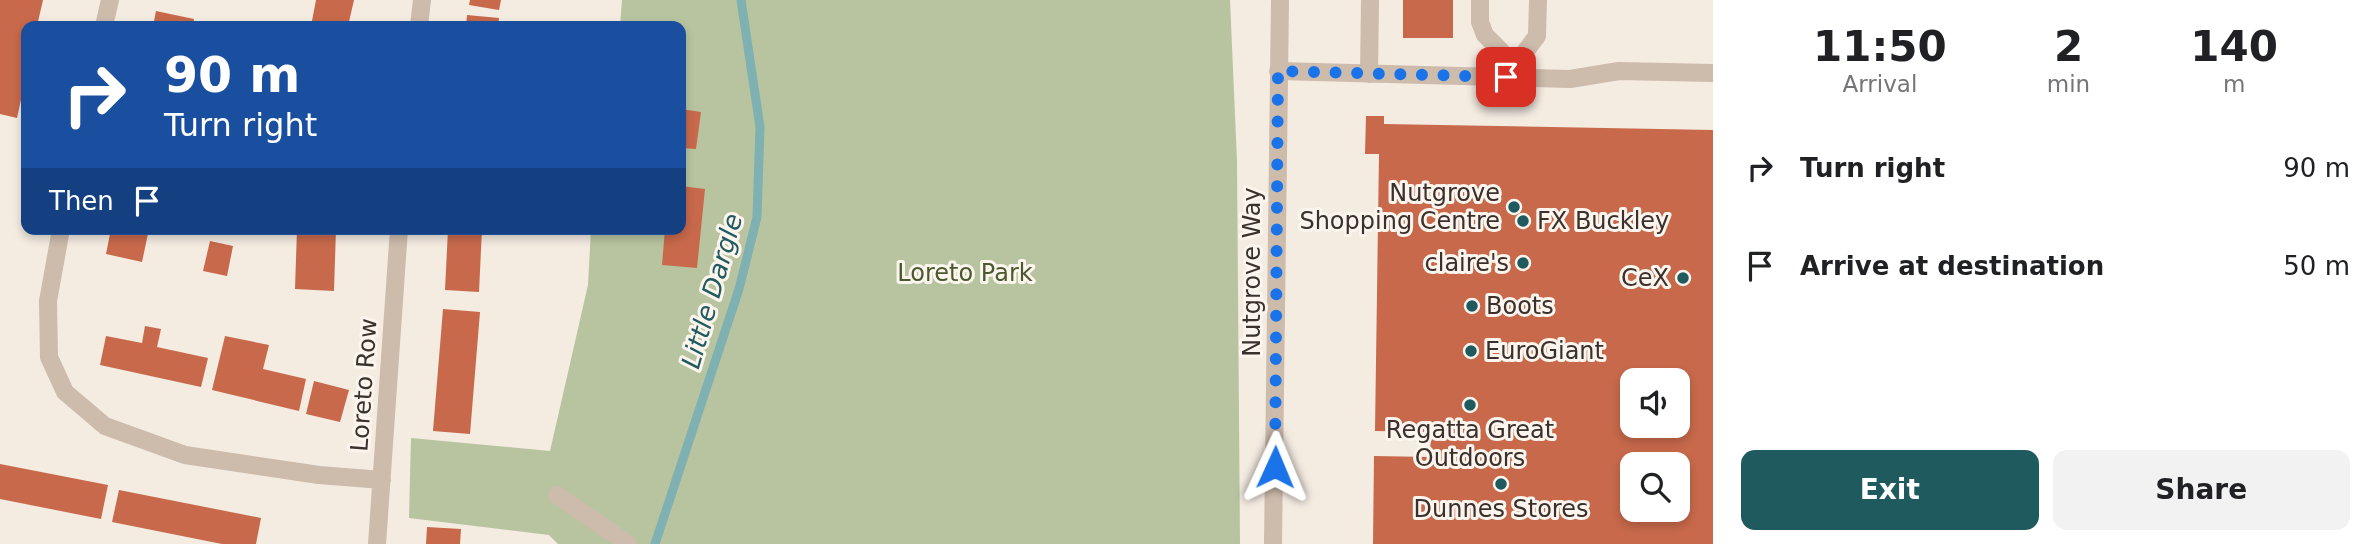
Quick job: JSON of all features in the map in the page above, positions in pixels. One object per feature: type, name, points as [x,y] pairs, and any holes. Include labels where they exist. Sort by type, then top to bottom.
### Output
[{"type":"street","points":[[105,21],[110,0]]},
{"type":"street","points":[[420,21],[422,0]]},
{"type":"street","name":"Nutgrove Way","points":[[1273,544],[1280,0]]},
{"type":"street","points":[[1480,0],[1480,22],[1485,35],[1501,51],[1506,77]]},
{"type":"street","points":[[1506,77],[1537,36],[1538,0]]},
{"type":"street","points":[[1369,74],[1370,1]]},
{"type":"street","points":[[1278,71],[1570,79],[1619,71],[1713,73]]},
{"type":"street","points":[[60,235],[48,301],[49,357],[65,392],[105,426],[184,455],[319,475],[382,480]]},
{"type":"street","name":"Loreto Row","points":[[377,544],[399,235]]},
{"type":"street","points":[[557,495],[628,544]]},
{"type":"green space","name":"Loreto Park","points":[[622,0],[1230,0],[1237,161],[1240,544],[558,544],[549,535],[409,518],[411,438],[550,451],[588,285],[591,235],[686,235],[686,21],[620,21]]},
{"type":"building","points":[[0,0],[43,0],[38,21],[21,21],[21,100],[17,118],[0,114]]},
{"type":"building","points":[[316,0],[354,0],[349,21],[312,21]]},
{"type":"building","points":[[470,0],[501,0],[499,10],[469,5]]},
{"type":"building","points":[[1403,0],[1453,0],[1453,38],[1403,38]]},
{"type":"building","points":[[156,11],[194,19],[194,21],[154,21]]},
{"type":"building","points":[[467,15],[499,18],[499,21],[466,21]]},
{"type":"building","points":[[686,110],[701,112],[696,149],[686,148]]},
{"type":"building","name":"Nutgrove Shopping Centre","points":[[1366,116],[1384,116],[1384,124],[1713,130],[1713,544],[1373,544],[1374,456],[1430,457],[1431,432],[1375,431],[1379,154],[1365,154]]},
{"type":"building","points":[[686,187],[705,189],[697,268],[662,265],[664,235],[686,235]]},
{"type":"building","points":[[110,235],[148,235],[142,262],[106,254]]},
{"type":"building","points":[[297,235],[336,235],[334,291],[295,289]]},
{"type":"building","points":[[448,235],[482,235],[479,292],[445,290]]},
{"type":"building","points":[[210,241],[233,246],[227,276],[203,271]]},
{"type":"building","points":[[443,309],[480,312],[470,434],[433,431]]},
{"type":"building","points":[[145,326],[161,329],[157,347],[208,358],[201,387],[100,365],[106,336],[142,343]]},
{"type":"building","points":[[225,336],[269,345],[263,369],[306,379],[299,411],[212,390]]},
{"type":"building","points":[[314,381],[349,390],[340,422],[306,414]]},
{"type":"building","points":[[0,464],[108,485],[101,519],[0,499]]},
{"type":"building","points":[[119,490],[261,518],[256,544],[222,544],[112,522]]},
{"type":"building","points":[[427,527],[461,529],[460,544],[426,544]]},
{"type":"waterway","name":"Little Dargle","points":[[655,544],[739,289],[757,217],[760,127],[741,0]]},
{"type":"place","name":"Nutgrove Shopping Centre","points":[[1514,207]]},
{"type":"place","name":"FX Buckley","points":[[1523,221]]},
{"type":"place","name":"claire's","points":[[1523,263]]},
{"type":"place","name":"CeX","points":[[1683,278]]},
{"type":"place","name":"Boots","points":[[1472,306]]},
{"type":"place","name":"EuroGiant","points":[[1471,351]]},
{"type":"place","name":"Regatta Great Outdoors","points":[[1470,405]]},
{"type":"place","name":"Dunnes Stores","points":[[1501,484]]},
{"type":"route","points":[[1275,467],[1278,71],[1506,77]]}]
